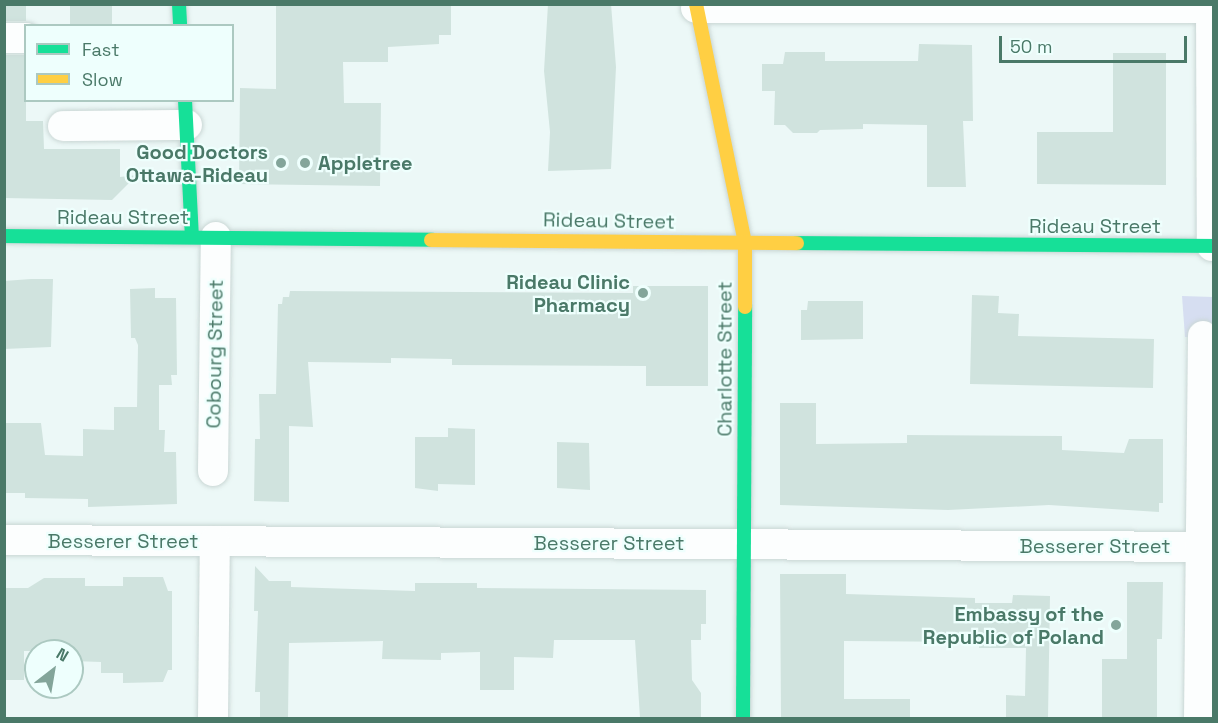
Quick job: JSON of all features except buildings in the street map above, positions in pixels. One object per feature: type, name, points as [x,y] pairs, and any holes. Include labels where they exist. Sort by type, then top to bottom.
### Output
[{"type":"main road","points":[[179,4],[180,24]]},
{"type":"main road","name":"Charlotte Street","points":[[696,6],[745,242],[743,718]]},
{"type":"main road","name":"Cobourg Street","points":[[186,113],[204,237]]},
{"type":"main road","name":"Rideau Street","points":[[4,236],[1213,246]]},
{"type":"street","points":[[696,6],[1211,6],[1213,246]]},
{"type":"street","points":[[4,38],[24,38]]},
{"type":"street","points":[[63,126],[186,113]]},
{"type":"street","name":"Cobourg Street","points":[[204,237],[213,471]]},
{"type":"street","points":[[1199,718],[1207,547],[1203,336]]},
{"type":"street","name":"Besserer Street","points":[[4,540],[1207,547]]},
{"type":"street","points":[[213,718],[215,541]]},
{"type":"shaded area","points":[[1182,296],[1213,297],[1213,337],[1185,337]]},
{"type":"traffic: fast","points":[[179,4],[180,24]]},
{"type":"traffic: fast","points":[[185,102],[192,237]]},
{"type":"traffic: fast","points":[[4,236],[431,240]]},
{"type":"traffic: fast","points":[[797,243],[1214,246]]},
{"type":"traffic: fast","points":[[743,718],[745,307]]},
{"type":"traffic: slow","points":[[696,4],[745,242],[745,307]]},
{"type":"traffic: slow","points":[[431,240],[797,243]]},
{"type":"place","name":"Good Doctors Ottawa-Rideau","points":[[281,163]]},
{"type":"place","name":"Appletree","points":[[305,163]]},
{"type":"place","name":"Rideau Clinic Pharmacy","points":[[643,293]]},
{"type":"place","name":"Embassy of the Republic of Poland","points":[[1116,625]]}]
